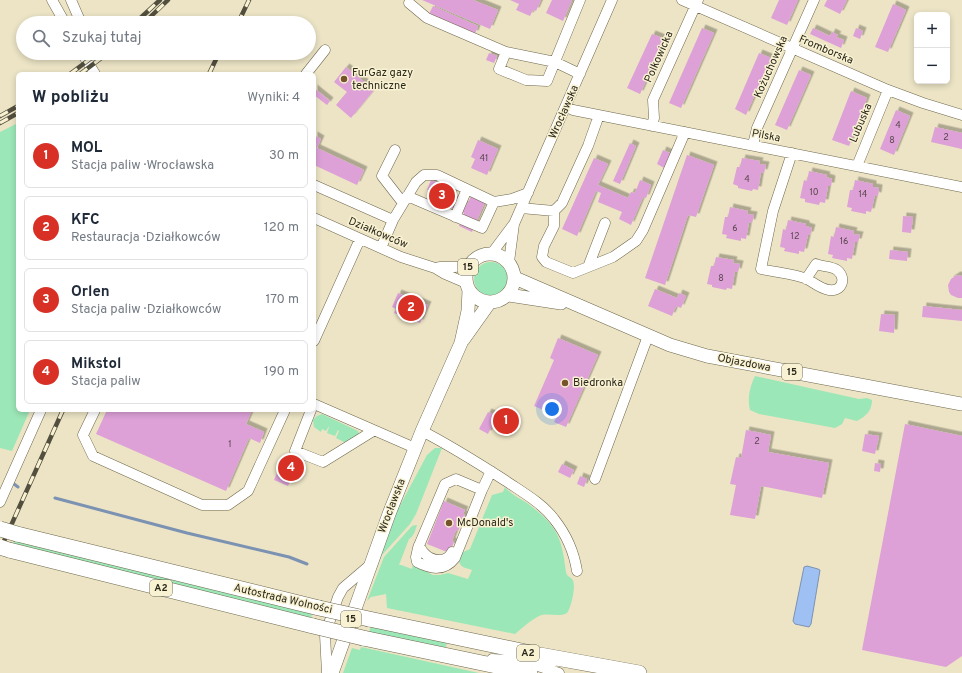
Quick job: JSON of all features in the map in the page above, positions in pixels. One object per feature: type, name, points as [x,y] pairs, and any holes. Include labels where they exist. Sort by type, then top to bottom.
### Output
[{"type":"highway","name":"Autostrada Wolności","points":[[0,530],[319,608],[451,637],[639,673]]},
{"type":"highway","name":"Autostrada Wolności","points":[[5,549],[363,638],[444,656],[527,667]]},
{"type":"main road","name":"15","points":[[508,295],[503,299],[490,302],[478,299],[467,286],[466,276],[469,265],[478,256],[492,253],[502,256],[509,262]]},
{"type":"main road","points":[[508,295],[514,284],[515,278],[509,262]]},
{"type":"main road","name":"Objazdowa","points":[[515,278],[670,345],[707,356],[962,404]]},
{"type":"main road","name":"Wrocławska","points":[[461,343],[468,311],[467,286]]},
{"type":"main road","name":"Objazdowa","points":[[508,295],[580,306]]},
{"type":"main road","name":"Wrocławska","points":[[332,673],[370,564],[422,430],[461,343],[490,302]]},
{"type":"street","points":[[52,0],[61,16]]},
{"type":"street","points":[[71,0],[78,16]]},
{"type":"street","points":[[506,52],[499,69],[526,80],[547,81],[580,0]]},
{"type":"street","name":"Wrocławska","points":[[492,253],[514,224],[612,0]]},
{"type":"street","name":"Fromborska","points":[[682,0],[697,3],[793,49],[888,90],[962,115]]},
{"type":"street","name":"Kożuchowska","points":[[753,145],[757,128],[814,0]]},
{"type":"street","points":[[409,3],[427,18],[506,52],[555,62],[580,74]]},
{"type":"street","name":"Polkowicka","points":[[652,126],[654,118],[654,100],[697,3]]},
{"type":"street","points":[[308,72],[325,50]]},
{"type":"street","points":[[86,60],[93,72]]},
{"type":"street","name":"Lubuska","points":[[856,166],[888,90]]},
{"type":"street","name":"Pilska","points":[[566,107],[652,126],[962,187]]},
{"type":"street","points":[[599,115],[588,146],[562,203],[554,211],[554,226],[544,246],[542,257],[546,262],[573,273],[613,257],[636,241],[644,230],[685,132]]},
{"type":"street","points":[[395,150],[382,176],[405,199],[456,216],[482,228],[494,202]]},
{"type":"street","points":[[792,153],[773,211],[761,269],[806,279]]},
{"type":"street","points":[[381,248],[393,220],[405,199],[416,182],[424,175],[437,175],[494,202],[512,199],[528,193]]},
{"type":"street","points":[[316,186],[393,220]]},
{"type":"street","points":[[456,216],[467,189]]},
{"type":"street","points":[[521,208],[554,211]]},
{"type":"street","name":"Działkowców","points":[[316,219],[411,261],[434,268],[467,286]]},
{"type":"street","points":[[588,267],[605,223]]},
{"type":"street","name":"Wrocławska","points":[[509,262],[514,224]]},
{"type":"street","points":[[316,337],[360,239]]},
{"type":"street","name":"Działkowców","points":[[434,268],[446,266],[461,267],[469,265]]},
{"type":"street","points":[[595,479],[648,336]]},
{"type":"street","points":[[316,405],[415,448]]},
{"type":"street","points":[[0,502],[40,412]]},
{"type":"street","points":[[94,412],[83,434],[93,456],[202,505],[228,505],[248,491],[284,412]]},
{"type":"street","points":[[310,412],[295,451],[324,462],[373,431]]},
{"type":"street","points":[[422,430],[491,471],[536,502],[553,517],[569,542],[577,571]]},
{"type":"street","points":[[482,490],[456,480],[445,484],[419,545],[416,557],[417,562],[435,569],[449,565],[455,558],[491,471]]},
{"type":"street","points":[[327,673],[325,636],[338,597],[343,588],[370,564]]},
{"type":"street","points":[[451,637],[527,667],[559,673]]},
{"type":"street","points":[[527,667],[606,667]]},
{"type":"green space","points":[[16,124],[16,412],[29,412],[12,451],[0,448],[0,132]]},
{"type":"green space","points":[[491,262],[503,267],[508,279],[503,291],[491,296],[479,291],[474,279],[479,267]]},
{"type":"green space","points":[[755,376],[859,399],[867,398],[872,400],[871,407],[866,415],[857,421],[845,418],[842,424],[835,428],[759,414],[750,410],[749,406],[750,393]]},
{"type":"green space","points":[[322,414],[358,431],[359,434],[349,442],[344,442],[336,438],[339,431],[338,430],[335,436],[327,433],[329,426],[326,431],[322,429],[321,432],[314,427],[313,420]]},
{"type":"green space","points":[[435,448],[442,448],[416,514],[410,524],[382,555],[363,604],[396,513],[427,455]]},
{"type":"green space","points":[[505,487],[540,514],[553,527],[557,534],[563,551],[566,574],[572,579],[574,586],[573,596],[567,613],[560,615],[539,616],[515,634],[387,608],[386,594],[371,597],[367,601],[384,557],[412,526],[416,525],[414,533],[409,539],[399,565],[412,569],[413,565],[433,575],[448,573],[468,579],[472,570],[460,565],[459,560],[461,553],[470,549],[492,495],[503,492]]},
{"type":"green space","points":[[14,540],[312,613],[311,619],[13,544]]},
{"type":"green space","points":[[371,625],[447,642],[445,650],[369,633]]},
{"type":"green space","points":[[361,647],[479,673],[343,673],[352,648],[360,650]]},
{"type":"water","points":[[807,566],[820,570],[811,624],[809,627],[795,624],[793,621],[804,567]]},
{"type":"building","points":[[422,0],[473,0],[498,10],[490,29]]},
{"type":"building","points":[[510,0],[541,0],[536,11],[533,10],[530,16],[516,10],[519,4]]},
{"type":"building","points":[[552,0],[572,0],[563,21],[546,13]]},
{"type":"building","points":[[779,0],[798,0],[787,25],[771,18]]},
{"type":"building","points":[[827,0],[847,0],[840,14],[824,6]]},
{"type":"building","points":[[893,4],[906,10],[888,52],[875,47]]},
{"type":"building","points":[[433,6],[478,26],[475,34],[429,14]]},
{"type":"building","points":[[702,28],[714,33],[681,108],[669,103]]},
{"type":"building","points":[[813,28],[830,36],[832,32],[838,35],[836,37],[844,40],[841,48],[810,34]]},
{"type":"building","points":[[856,28],[863,31],[860,39],[853,36]]},
{"type":"building","points":[[652,34],[665,39],[640,94],[627,88]]},
{"type":"building","points":[[489,53],[497,56],[494,63],[486,60]]},
{"type":"building","points":[[759,53],[771,58],[746,115],[735,109]]},
{"type":"building","points":[[346,67],[374,90],[351,118],[336,105],[347,92],[334,82]]},
{"type":"building","points":[[799,70],[811,75],[787,130],[775,125]]},
{"type":"building","points":[[316,90],[330,101],[327,105],[316,97]]},
{"type":"building","points":[[851,91],[867,98],[849,146],[832,140]]},
{"type":"building","points":[[896,110],[910,116],[894,155],[880,149]]},
{"type":"building","points":[[935,127],[962,133],[962,149],[931,142]]},
{"type":"building","points":[[316,136],[321,139],[317,148],[364,170],[357,185],[316,166]]},
{"type":"building","points":[[478,140],[498,149],[487,175],[471,168],[475,159],[471,157]]},
{"type":"building","points":[[630,143],[636,146],[620,184],[613,181]]},
{"type":"building","points":[[663,150],[672,154],[666,169],[657,164]]},
{"type":"building","points":[[687,155],[714,165],[696,217],[688,215],[665,285],[645,278]]},
{"type":"building","points":[[594,158],[608,164],[598,185],[628,198],[631,192],[635,193],[640,180],[651,185],[646,198],[643,197],[631,225],[619,219],[622,212],[598,202],[601,193],[596,191],[577,236],[562,229]]},
{"type":"building","points":[[742,158],[760,161],[759,164],[766,165],[764,173],[761,172],[758,190],[753,189],[752,191],[738,188],[738,186],[733,184],[737,167],[740,167]]},
{"type":"building","points":[[809,171],[827,175],[826,177],[832,179],[831,186],[828,186],[825,203],[820,202],[819,205],[805,202],[805,199],[800,198],[804,180],[807,181]]},
{"type":"building","points":[[431,180],[455,190],[452,199],[467,205],[471,196],[485,202],[472,232],[459,226],[464,213],[430,200],[433,193],[427,190]]},
{"type":"building","points":[[855,180],[873,184],[873,187],[879,188],[878,196],[875,195],[871,212],[866,211],[866,214],[851,211],[852,208],[847,207],[850,190],[853,190]]},
{"type":"building","points":[[730,207],[748,211],[747,214],[754,215],[752,223],[749,222],[746,239],[741,238],[741,241],[726,238],[727,235],[722,234],[725,217],[728,217]]},
{"type":"building","points":[[903,216],[913,217],[911,233],[902,232]]},
{"type":"building","points":[[788,220],[806,224],[806,226],[812,228],[810,235],[808,235],[804,252],[799,251],[799,254],[784,251],[785,248],[780,247],[783,229],[786,230]]},
{"type":"building","points":[[836,227],[854,231],[853,234],[860,235],[858,242],[855,242],[852,259],[847,258],[847,261],[832,258],[833,255],[828,254],[831,236],[834,237]]},
{"type":"building","points":[[890,250],[908,252],[907,261],[889,259]]},
{"type":"building","points":[[716,257],[734,260],[733,263],[740,264],[738,272],[735,271],[732,289],[727,288],[726,290],[712,287],[712,285],[707,284],[711,266],[714,266]]},
{"type":"building","points":[[957,275],[962,276],[962,298],[951,295],[949,292],[948,285],[951,279]]},
{"type":"building","points":[[655,289],[677,298],[679,293],[686,296],[681,308],[676,306],[672,316],[648,306]]},
{"type":"building","points":[[398,293],[428,305],[420,323],[394,313],[396,309],[392,307]]},
{"type":"building","points":[[923,306],[962,310],[962,321],[922,317]]},
{"type":"building","points":[[881,314],[895,315],[894,333],[879,331]]},
{"type":"building","name":"Biedronka","points":[[558,338],[598,355],[566,427],[554,422],[557,416],[534,406],[554,360],[550,358]]},
{"type":"building","points":[[106,412],[251,412],[246,424],[264,432],[260,443],[249,438],[226,491],[96,434]]},
{"type":"building","points":[[488,412],[497,416],[488,434],[479,429]]},
{"type":"building","points":[[504,417],[510,420],[508,424],[501,421]]},
{"type":"building","points":[[905,424],[962,436],[962,656],[946,667],[862,650]]},
{"type":"building","points":[[746,430],[771,435],[768,452],[829,463],[822,498],[761,486],[755,519],[730,515],[736,485],[730,484],[736,457],[741,458]]},
{"type":"building","points":[[865,434],[879,436],[875,454],[862,451]]},
{"type":"building","points":[[283,459],[297,466],[288,486],[274,480]]},
{"type":"building","points":[[875,463],[881,464],[880,472],[874,471]]},
{"type":"building","points":[[562,464],[574,470],[570,478],[558,472]]},
{"type":"building","points":[[580,476],[587,479],[584,487],[577,484]]},
{"type":"building","name":"McDonald's","points":[[444,501],[465,510],[463,514],[465,515],[458,531],[456,530],[452,541],[454,542],[452,547],[450,546],[447,552],[427,544]]},
{"type":"waterway","points":[[14,484],[18,487]]},
{"type":"waterway","points":[[55,498],[187,533],[289,557],[307,564]]},
{"type":"railway","points":[[143,16],[160,0]]},
{"type":"railway","points":[[151,16],[168,0]]},
{"type":"railway","points":[[241,16],[249,0]]},
{"type":"railway","points":[[73,72],[89,60]]},
{"type":"railway","points":[[83,72],[99,60]]},
{"type":"railway","points":[[210,72],[216,60]]},
{"type":"railway","points":[[0,116],[16,107]]},
{"type":"railway","points":[[0,123],[16,114]]},
{"type":"railway","points":[[0,550],[62,412]]},
{"type":"place","name":"FurGaz gazy techniczne","points":[[344,79]]},
{"type":"place","name":"Orlen","points":[[442,196]]},
{"type":"place","name":"KFC","points":[[411,308]]},
{"type":"place","name":"Biedronka","points":[[565,383]]},
{"type":"place","name":"MOL","points":[[506,421]]},
{"type":"place","name":"Mikstol","points":[[291,468]]},
{"type":"place","name":"McDonald's","points":[[449,523]]}]
